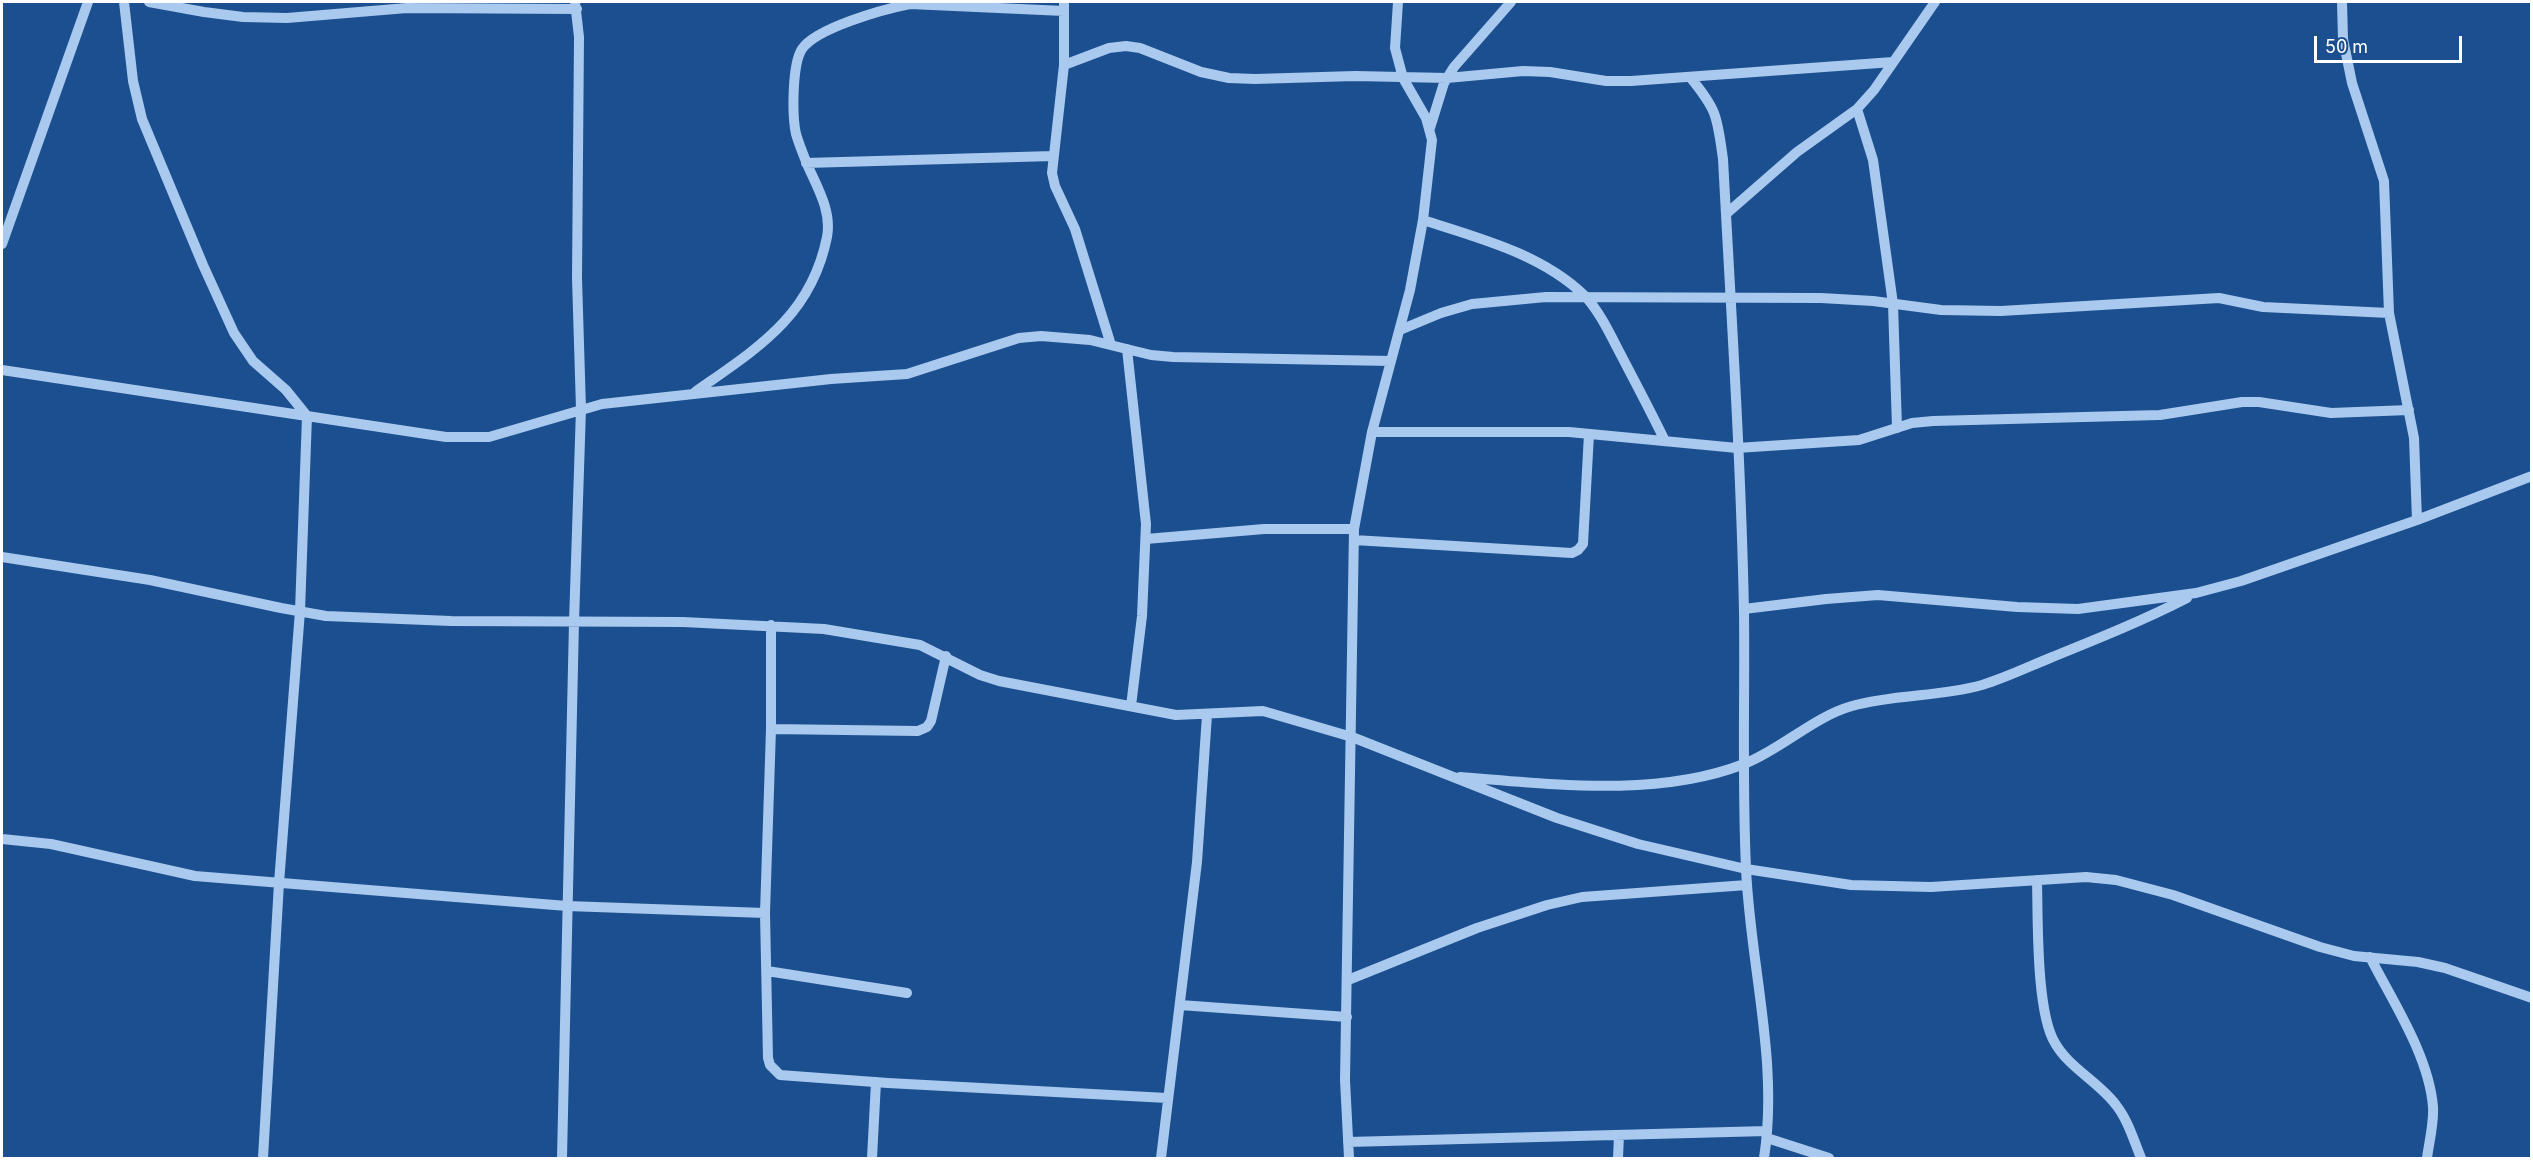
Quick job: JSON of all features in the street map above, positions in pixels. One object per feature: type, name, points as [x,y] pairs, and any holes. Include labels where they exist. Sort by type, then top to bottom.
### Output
[{"type":"street","points":[[2,244],[88,2]]},
{"type":"street","points":[[124,2],[133,81],[142,119],[203,265],[234,333],[252,361],[286,390],[307,416],[300,611],[279,883],[263,1158]]},
{"type":"street","points":[[149,2],[243,17],[287,18],[408,8],[576,5],[579,37],[577,278],[581,409],[562,1158]]},
{"type":"street","points":[[1348,1158],[1345,1080],[1354,535],[1372,432],[1400,330],[1424,220],[1432,140],[1430,128],[1403,78],[1395,48],[1398,2]]},
{"type":"street","points":[[1430,128],[1447,78],[1454,67],[1511,2]]},
{"type":"street","points":[[1726,214],[1797,153],[1857,109],[1874,90],[1935,2]]},
{"type":"street","points":[[2342,2],[2343,39],[2352,83],[2384,181],[2389,313],[2414,438],[2417,520]]},
{"type":"street","points":[[692,394],[782,327],[801,301],[816,270],[827,236],[827,213],[796,132],[794,98],[797,57],[814,36],[885,8],[910,4],[1064,6],[1064,65],[1052,173],[1055,186],[1075,229],[1111,345]]},
{"type":"street","points":[[1064,65],[1109,48],[1126,46],[1140,48],[1201,72],[1229,78],[1255,79],[1355,76],[1447,78],[1523,71],[1550,72],[1606,81],[1893,62]]},
{"type":"street","points":[[1690,77],[1710,102],[1717,115],[1723,159],[1744,609],[1746,869],[1765,1035],[1768,1092],[1764,1158]]},
{"type":"street","points":[[1857,109],[1873,160],[1893,304],[1897,428]]},
{"type":"street","points":[[806,163],[1053,156]]},
{"type":"street","points":[[1424,220],[1540,264],[1586,297],[1607,330],[1665,441]]},
{"type":"street","points":[[1400,330],[1441,313],[1472,304],[1546,297],[1821,298],[1941,310],[2001,311],[2219,298],[2263,307],[2389,313]]},
{"type":"street","points":[[2,370],[470,438],[489,436],[602,404],[831,378],[907,374],[1020,338],[1051,337],[1090,340],[1151,355],[1173,357],[1391,362]]},
{"type":"street","points":[[1126,349],[1146,539],[1142,616],[1131,706]]},
{"type":"street","points":[[1372,432],[1589,434],[1737,448],[1859,440],[1912,423],[1933,421],[2160,415],[2242,402],[2259,402],[2331,413],[2409,410]]},
{"type":"street","points":[[1146,539],[1264,529],[1572,553],[1578,550],[1583,543],[1589,434]]},
{"type":"street","points":[[1744,609],[1878,595],[2017,607],[2078,609],[2196,593],[2241,581],[2417,520],[2532,476]]},
{"type":"street","points":[[2,557],[150,580],[326,616],[451,621],[771,625],[824,629],[920,645],[980,675],[999,681],[1176,715],[1263,711],[1352,737],[1557,818],[1638,844],[1746,869],[1851,885],[1931,887],[2086,877],[2115,880],[2173,895],[2320,947],[2445,968],[2532,998]]},
{"type":"street","points":[[1449,776],[1568,786],[1620,785],[1708,775],[1746,763],[1848,707],[1871,701],[1943,694],[1984,684],[2139,622],[2196,593]]},
{"type":"street","points":[[771,625],[771,729],[765,913],[768,1058],[774,1071],[780,1075],[876,1082],[1167,1098]]},
{"type":"street","points":[[771,729],[918,731],[927,727],[931,721],[946,656]]},
{"type":"street","points":[[1161,1158],[1197,862],[1207,715]]},
{"type":"street","points":[[2,839],[51,844],[195,876],[567,906],[765,913]]},
{"type":"street","points":[[2037,880],[2039,951],[2048,1029],[2055,1045],[2116,1103],[2142,1158]]},
{"type":"street","points":[[1348,980],[1478,928],[1547,905],[1582,897],[1747,885]]},
{"type":"street","points":[[2370,957],[2419,1053],[2429,1083],[2433,1109],[2427,1158]]},
{"type":"street","points":[[767,971],[907,993]]},
{"type":"street","points":[[1180,1005],[1347,1017]]},
{"type":"street","points":[[872,1158],[876,1082]]},
{"type":"street","points":[[1348,1142],[1619,1135],[1767,1134],[1829,1158]]},
{"type":"street","points":[[1618,1158],[1619,1135]]}]
